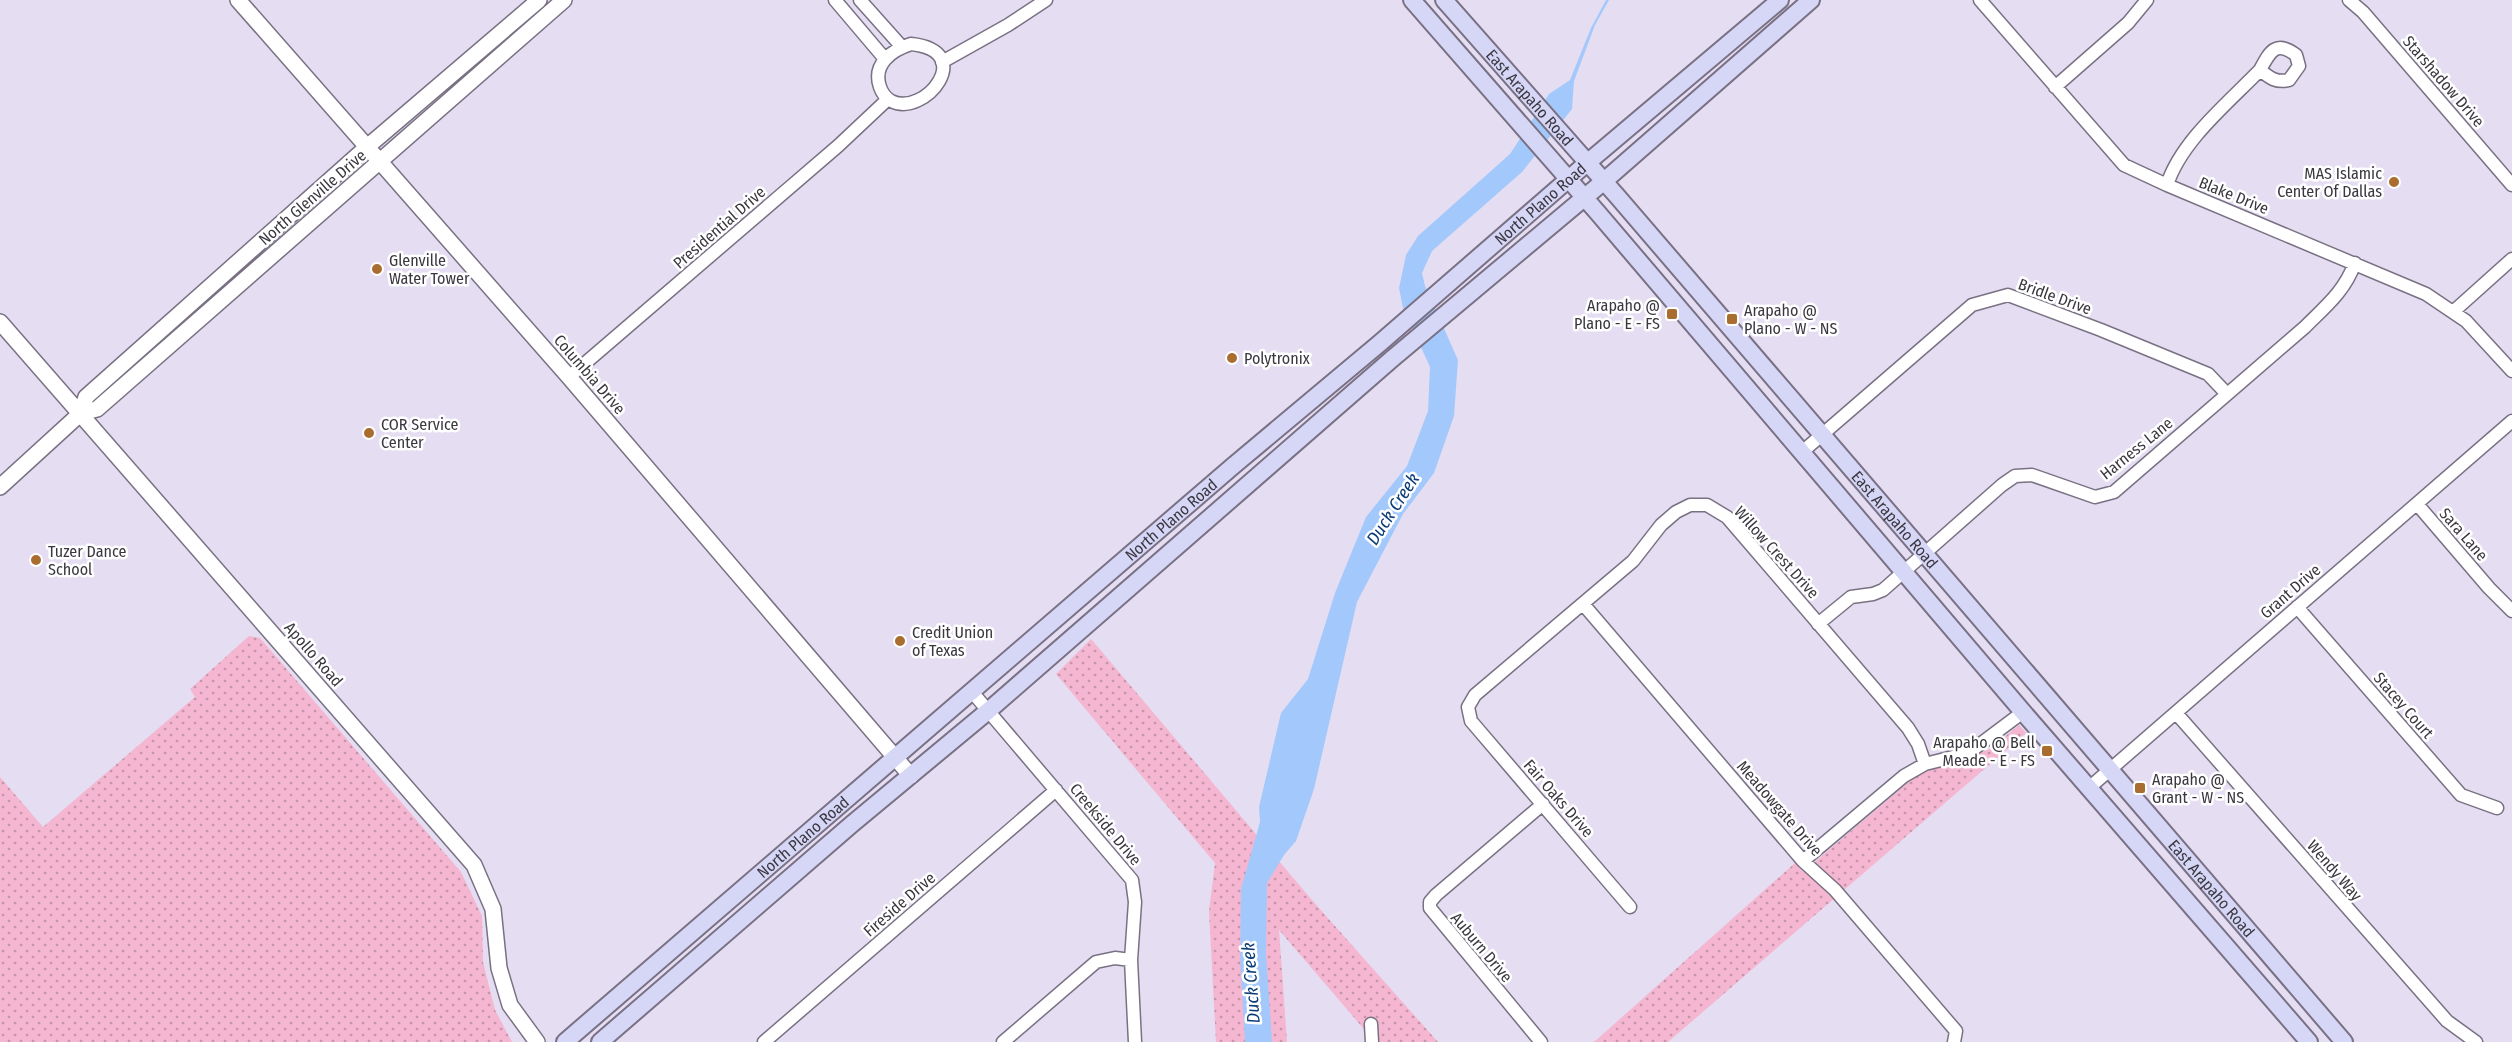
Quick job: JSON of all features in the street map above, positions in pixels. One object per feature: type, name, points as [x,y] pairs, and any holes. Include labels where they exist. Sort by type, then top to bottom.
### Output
[{"type":"main road","name":"East Arapaho Road","points":[[1412,0],[1585,197],[1905,570],[2023,712],[2309,1042]]},
{"type":"main road","name":"East Arapaho Road","points":[[1444,0],[2344,1042]]},
{"type":"main road","name":"North Plano Road","points":[[565,1042],[894,757],[973,693],[1233,466],[1780,0]]},
{"type":"main road","name":"North Plano Road","points":[[600,1042],[988,711],[1411,342],[1603,182],[1810,0]]},
{"type":"main road","points":[[1071,607],[1086,624]]},
{"type":"main road","points":[[1985,666],[1989,631]]},
{"type":"main road","points":[[706,922],[719,939]]},
{"type":"street","name":"Columbia Drive","points":[[238,0],[569,377],[910,776]]},
{"type":"street","name":"North Glenville Drive","points":[[81,413],[86,397],[538,0]]},
{"type":"street","name":"North Glenville Drive","points":[[0,487],[81,413],[97,409],[564,0]]},
{"type":"street","points":[[836,0],[885,59]]},
{"type":"street","points":[[860,0],[902,47]]},
{"type":"street","points":[[942,62],[1008,25],[1046,0]]},
{"type":"street","name":"Blake Drive","points":[[1980,0],[2124,165],[2166,185],[2426,294],[2454,311],[2478,333],[2512,371]]},
{"type":"street","points":[[2055,87],[2128,23],[2147,0]]},
{"type":"street","name":"Starshadow Drive","points":[[2349,0],[2363,12],[2512,185]]},
{"type":"street","points":[[911,44],[928,48],[942,62],[944,71],[942,79],[929,93],[905,104],[897,104],[888,99],[880,86],[878,74],[880,64],[902,47],[911,44]]},
{"type":"street","points":[[2166,185],[2172,168],[2188,145],[2260,70]]},
{"type":"street","name":"Presidential Drive","points":[[569,377],[838,146],[888,99]]},
{"type":"street","points":[[2454,311],[2512,259]]},
{"type":"street","name":"Harness Lane","points":[[1818,624],[1851,597],[1874,594],[1883,590],[2002,484],[2015,476],[2032,475],[2095,497],[2114,492],[2335,298],[2348,281],[2355,263]]},
{"type":"street","points":[[201,294],[213,308]]},
{"type":"street","name":"Bridle Drive","points":[[1802,452],[1972,305],[2008,295],[2208,374],[2227,394]]},
{"type":"street","name":"Apollo Road","points":[[0,322],[474,865],[494,909],[499,968],[510,1005],[537,1042]]},
{"type":"street","name":"Grant Drive","points":[[2090,787],[2512,421]]},
{"type":"street","name":"Sara Lane","points":[[2417,504],[2489,588],[2512,610]]},
{"type":"street","name":"Willow Crest Drive","points":[[1468,707],[1475,696],[1633,561],[1661,525],[1676,512],[1690,505],[1707,505],[1727,517],[1908,728],[1918,744],[1925,764]]},
{"type":"street","name":"Meadowgate Drive","points":[[1583,604],[1803,861],[1835,890],[1955,1036]]},
{"type":"street","name":"Stacey Court","points":[[2297,607],[2462,795],[2498,808]]},
{"type":"street","name":"Creekside Drive","points":[[973,693],[1132,880],[1135,902],[1131,960],[1135,1042]]},
{"type":"street","name":"Fair Oaks Drive","points":[[1468,707],[1471,721],[1630,907]]},
{"type":"street","points":[[1803,861],[1904,776],[1925,764],[1962,755],[2023,712]]},
{"type":"street","name":"Wendy Way","points":[[2176,712],[2447,1021],[2476,1042]]},
{"type":"street","name":"Fireside Drive","points":[[764,1042],[1056,790]]},
{"type":"street","name":"Auburn Drive","points":[[1541,1042],[1430,908],[1430,902],[1543,804]]},
{"type":"street","points":[[1003,1042],[1096,962],[1116,958],[1131,960]]},
{"type":"street","points":[[1371,1024],[1372,1042]]},
{"type":"shaded area","points":[[249,636],[260,638],[461,872],[482,916],[483,962],[495,1010],[512,1042],[0,1042],[0,777],[43,827],[195,697],[190,689]]},
{"type":"shaded area","points":[[1091,639],[1311,899],[1438,1042],[1375,1042],[1279,930],[1287,1042],[1216,1042],[1209,911],[1215,863],[1056,674]]},
{"type":"shaded area","points":[[2019,725],[2026,733],[1668,1042],[1594,1042],[1795,863],[1803,872],[1918,774],[1990,749]]},
{"type":"water","name":"Duck Creek","points":[[1606,0],[1609,0],[1595,25],[1574,81],[1572,109],[1522,172],[1432,251],[1422,273],[1425,286],[1458,360],[1454,416],[1434,473],[1403,514],[1357,602],[1314,789],[1296,841],[1284,855],[1267,883],[1266,953],[1272,1042],[1245,1042],[1240,959],[1241,889],[1260,822],[1259,807],[1281,713],[1308,679],[1335,593],[1366,517],[1407,466],[1428,411],[1430,367],[1403,308],[1399,288],[1406,255],[1418,236],[1510,154],[1549,94],[1570,80],[1591,28]]},
{"type":"place","name":"MAS Islamic Center Of Dallas","points":[[2394,182]]},
{"type":"place","name":"Glenville Water Tower","points":[[377,269]]},
{"type":"place","name":"Arapaho @ Plano - E - FS","points":[[1672,314]]},
{"type":"place","name":"Arapaho @ Plano - W - NS","points":[[1732,319]]},
{"type":"place","name":"Polytronix","points":[[1232,358]]},
{"type":"place","name":"COR Service Center","points":[[369,433]]},
{"type":"place","name":"Tuzer Dance School","points":[[36,560]]},
{"type":"place","name":"Credit Union of Texas","points":[[900,641]]},
{"type":"place","name":"Arapaho @ Bell Meade - E - FS","points":[[2047,751]]},
{"type":"place","name":"Arapaho @ Grant - W - NS","points":[[2140,788]]}]
